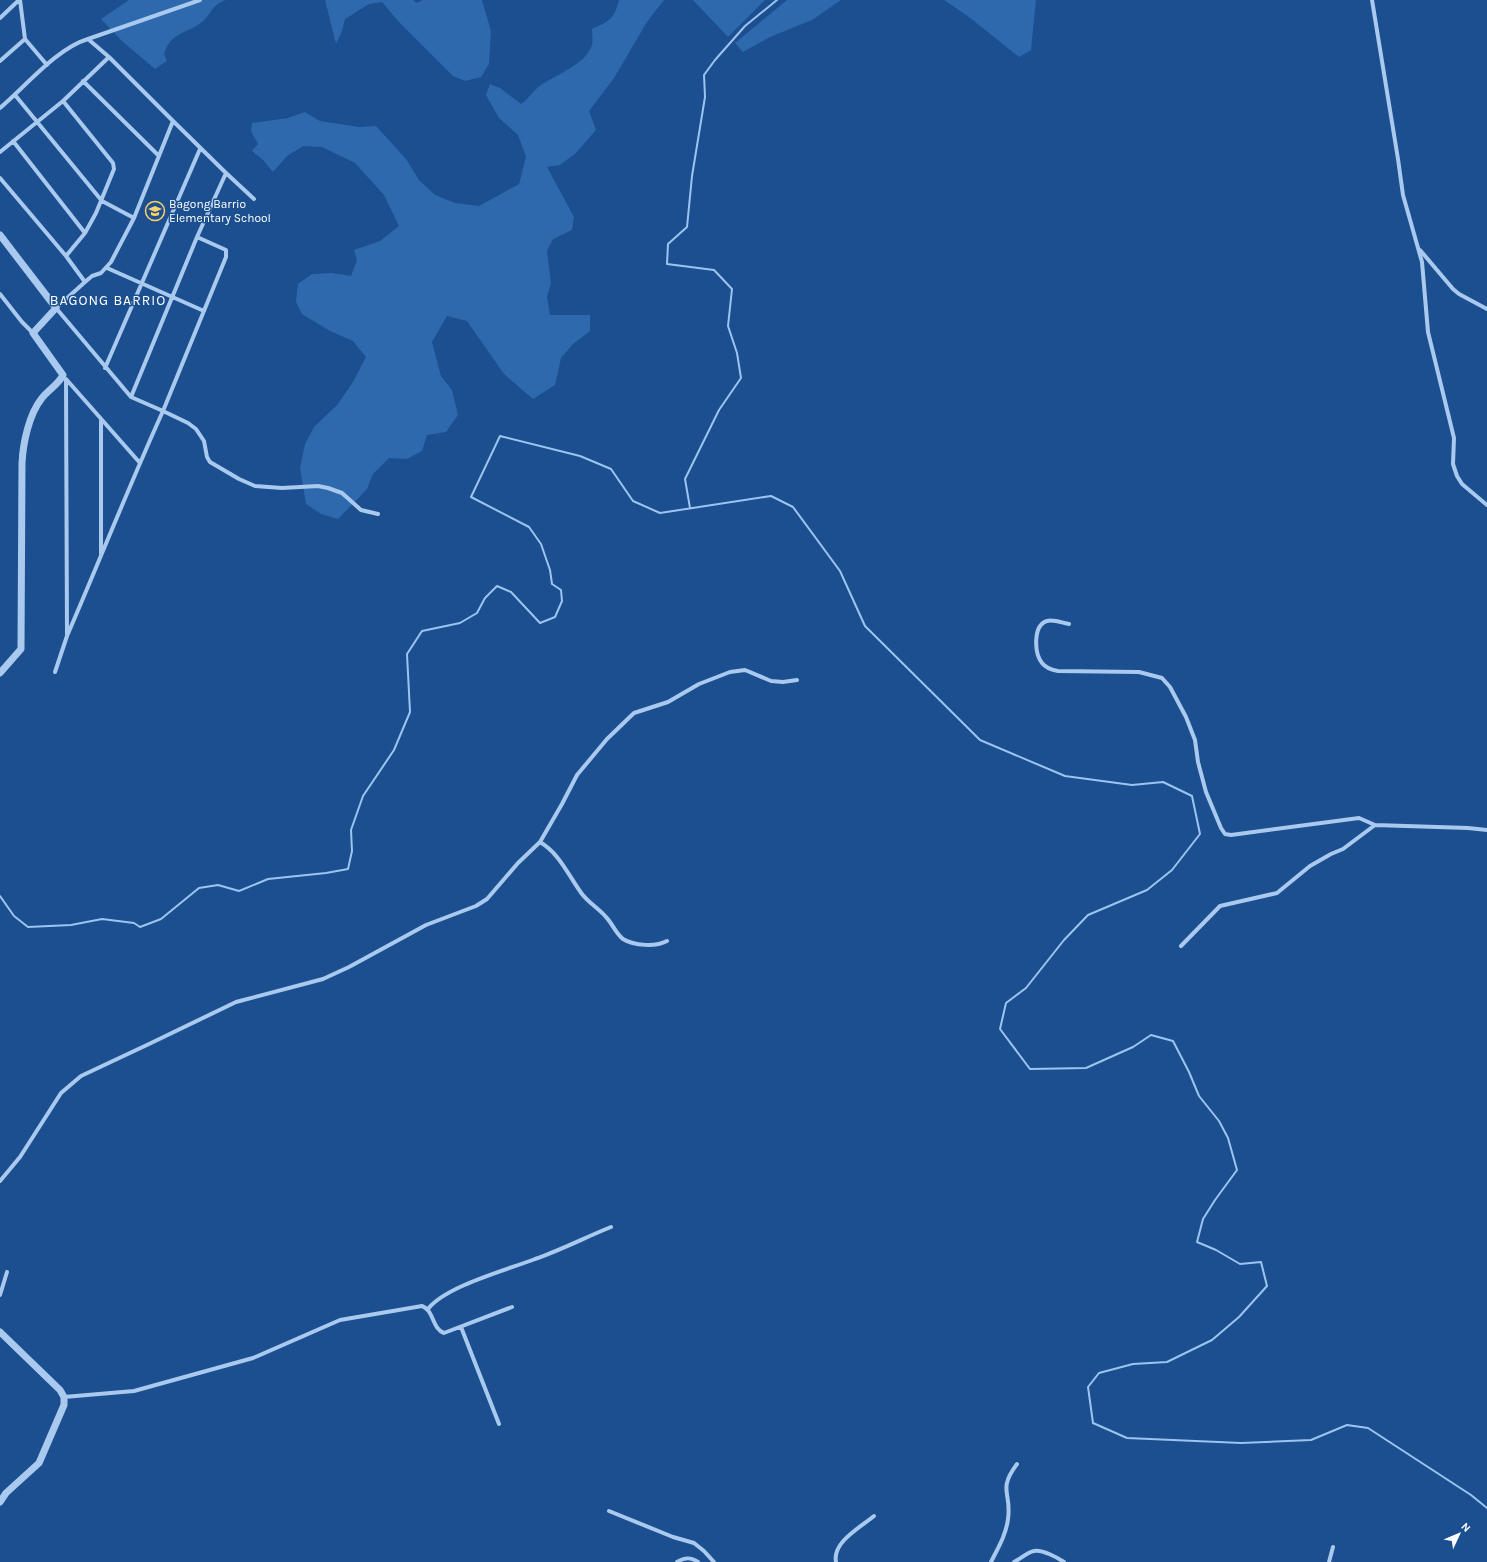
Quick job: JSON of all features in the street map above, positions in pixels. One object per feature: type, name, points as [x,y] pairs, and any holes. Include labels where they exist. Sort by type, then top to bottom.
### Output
[{"type":"street","points":[[0,18],[20,0]]},
{"type":"street","points":[[20,0],[25,39],[47,65]]},
{"type":"street","points":[[0,108],[16,95],[47,65],[82,40],[200,0]]},
{"type":"street","points":[[1372,0],[1398,159],[1400,184],[1422,262],[1428,332],[1454,438],[1453,464],[1457,476],[1462,484],[1487,505]]},
{"type":"street","points":[[0,61],[25,39]]},
{"type":"street","points":[[88,39],[109,57],[200,149],[254,199]]},
{"type":"street","points":[[0,152],[62,101],[109,57]]},
{"type":"street","points":[[83,81],[159,156]]},
{"type":"street","points":[[16,95],[102,201],[134,218]]},
{"type":"street","points":[[62,101],[113,163],[114,169],[102,201],[85,233],[66,256]]},
{"type":"street","points":[[33,333],[56,308],[85,282],[92,276],[102,273],[118,250],[134,218],[173,121]]},
{"type":"street","points":[[13,141],[85,233]]},
{"type":"street","points":[[105,368],[200,149]]},
{"type":"street","points":[[131,397],[171,298],[226,173]]},
{"type":"street","points":[[0,178],[66,256],[85,282]]},
{"type":"street","points":[[0,235],[56,308],[131,397],[188,423],[196,429],[204,441],[207,457],[210,462],[239,479],[255,486],[282,488],[318,486],[328,488],[342,493],[361,510],[378,514]]},
{"type":"street","points":[[55,672],[67,636],[163,412],[226,257],[226,250],[197,237]]},
{"type":"street","points":[[1418,248],[1453,289],[1459,294],[1487,309]]},
{"type":"street","points":[[106,268],[171,298],[204,311]]},
{"type":"street","points":[[0,294],[22,322],[33,333],[64,377],[140,463]]},
{"type":"street","points":[[64,377],[67,636]]},
{"type":"street","points":[[0,672],[21,649],[22,477],[25,436],[38,403],[47,392],[64,377]]},
{"type":"street","points":[[101,419],[101,558]]},
{"type":"street","points":[[1069,624],[1049,620],[1045,621],[1040,628],[1035,643],[1038,658],[1042,664],[1052,670],[1058,671],[1139,672],[1162,678],[1170,687],[1186,717],[1194,740],[1206,792],[1225,834],[1231,835],[1359,818],[1375,825],[1487,830]]},
{"type":"street","points":[[0,1181],[20,1157],[61,1093],[81,1076],[236,1002],[324,979],[350,967],[426,925],[476,906],[487,899],[518,863],[540,842],[577,775],[607,739],[634,713],[668,702],[699,684],[730,672],[745,670],[771,681],[783,682],[797,680]]},
{"type":"street","points":[[1181,946],[1220,906],[1277,893],[1310,866],[1331,854],[1338,852],[1375,825]]},
{"type":"street","points":[[540,842],[555,854],[571,875],[582,894],[591,905],[607,918],[623,939],[652,945],[661,944],[667,941]]},
{"type":"street","points":[[428,1309],[439,1297],[475,1281],[536,1259],[611,1227]]},
{"type":"street","points":[[0,1294],[7,1272]]},
{"type":"street","points":[[64,1398],[134,1391],[253,1358],[340,1320],[422,1306],[428,1309],[440,1331],[444,1333],[512,1307]]},
{"type":"street","points":[[461,1327],[498,1424]]},
{"type":"street","points":[[0,1332],[60,1390],[64,1398],[62,1412],[39,1463],[6,1493],[0,1502]]},
{"type":"street","points":[[991,1562],[1004,1536],[1009,1508],[1006,1486],[1009,1475],[1018,1464]]},
{"type":"street","points":[[609,1511],[673,1537],[694,1543],[714,1562]]},
{"type":"street","points":[[836,1562],[837,1548],[874,1516]]},
{"type":"street","points":[[1329,1562],[1333,1547]]},
{"type":"street","points":[[1014,1562],[1033,1551],[1038,1550],[1054,1556],[1064,1562]]},
{"type":"street","points":[[677,1562],[684,1558],[691,1558],[698,1562]]},
{"type":"shaded area","points":[[129,0],[226,0],[217,4],[203,21],[175,37],[167,47],[164,54],[167,61],[155,69],[122,41],[101,19]]},
{"type":"shaded area","points":[[325,0],[413,0],[417,3],[423,0],[482,0],[491,31],[489,64],[481,77],[465,81],[453,76],[398,21],[382,2],[369,4],[345,19],[342,31],[336,44]]},
{"type":"shaded area","points":[[619,0],[664,0],[647,22],[614,78],[589,111],[596,130],[576,153],[560,165],[547,167],[574,217],[572,230],[553,239],[547,251],[551,283],[547,297],[550,315],[590,315],[590,331],[573,344],[561,358],[555,385],[533,399],[504,374],[467,321],[447,316],[432,342],[441,376],[452,390],[458,415],[446,432],[427,435],[422,451],[407,459],[389,458],[373,474],[367,489],[338,519],[321,514],[306,504],[300,468],[305,444],[314,427],[337,405],[353,382],[366,357],[353,341],[330,331],[302,314],[296,302],[298,284],[312,274],[332,273],[351,276],[357,260],[354,250],[380,241],[399,226],[384,195],[355,163],[322,147],[303,146],[287,156],[273,172],[263,160],[252,151],[258,144],[251,131],[252,123],[288,118],[305,112],[320,121],[359,127],[376,126],[406,159],[419,180],[435,195],[455,203],[479,206],[519,184],[526,157],[518,135],[499,118],[486,95],[490,84],[500,88],[521,104],[538,87],[577,64],[583,58],[592,45],[592,29],[607,22],[613,16]]},
{"type":"shaded area","points":[[693,0],[765,0],[728,37]]},
{"type":"shaded area","points":[[787,0],[841,0],[812,20],[770,37],[743,52],[735,43]]},
{"type":"shaded area","points":[[944,0],[1036,0],[1031,50],[1019,57],[969,17]]},
{"type":"waterway","points":[[690,508],[685,479],[719,410],[741,378],[737,353],[728,326],[732,289],[714,270],[667,264],[668,244],[687,227],[692,176],[705,97],[704,75],[745,26],[777,0]]},
{"type":"waterway","points":[[0,896],[14,916],[28,927],[71,925],[102,919],[134,923],[140,927],[161,919],[199,888],[218,885],[239,891],[268,879],[326,873],[348,869],[352,851],[351,830],[363,796],[394,750],[410,712],[407,654],[422,631],[460,623],[477,613],[485,598],[497,586],[511,592],[540,623],[555,617],[562,601],[561,590],[552,584],[550,570],[541,544],[529,527],[471,497],[500,436],[580,456],[611,469],[633,501],[660,513],[771,496],[793,507],[840,571],[865,626],[980,740],[1065,776],[1132,785],[1163,782],[1192,796],[1200,834],[1172,870],[1147,890],[1088,915],[1064,940],[1026,988],[1006,1003],[1000,1029],[1030,1069],[1086,1068],[1133,1047],[1151,1035],[1173,1041],[1189,1072],[1199,1096],[1219,1121],[1228,1138],[1237,1170],[1203,1219],[1197,1242],[1216,1250],[1240,1264],[1261,1262],[1267,1286],[1239,1317],[1212,1340],[1167,1362],[1133,1364],[1099,1373],[1088,1387],[1093,1423],[1127,1438],[1241,1443],[1311,1440],[1347,1425],[1368,1428],[1471,1495],[1487,1508]]},
{"type":"place","name":"Bagong Barrio Elementary School","points":[[155,211]]},
{"type":"district","name":"BAGONG BARRIO","points":[[108,300]]}]
